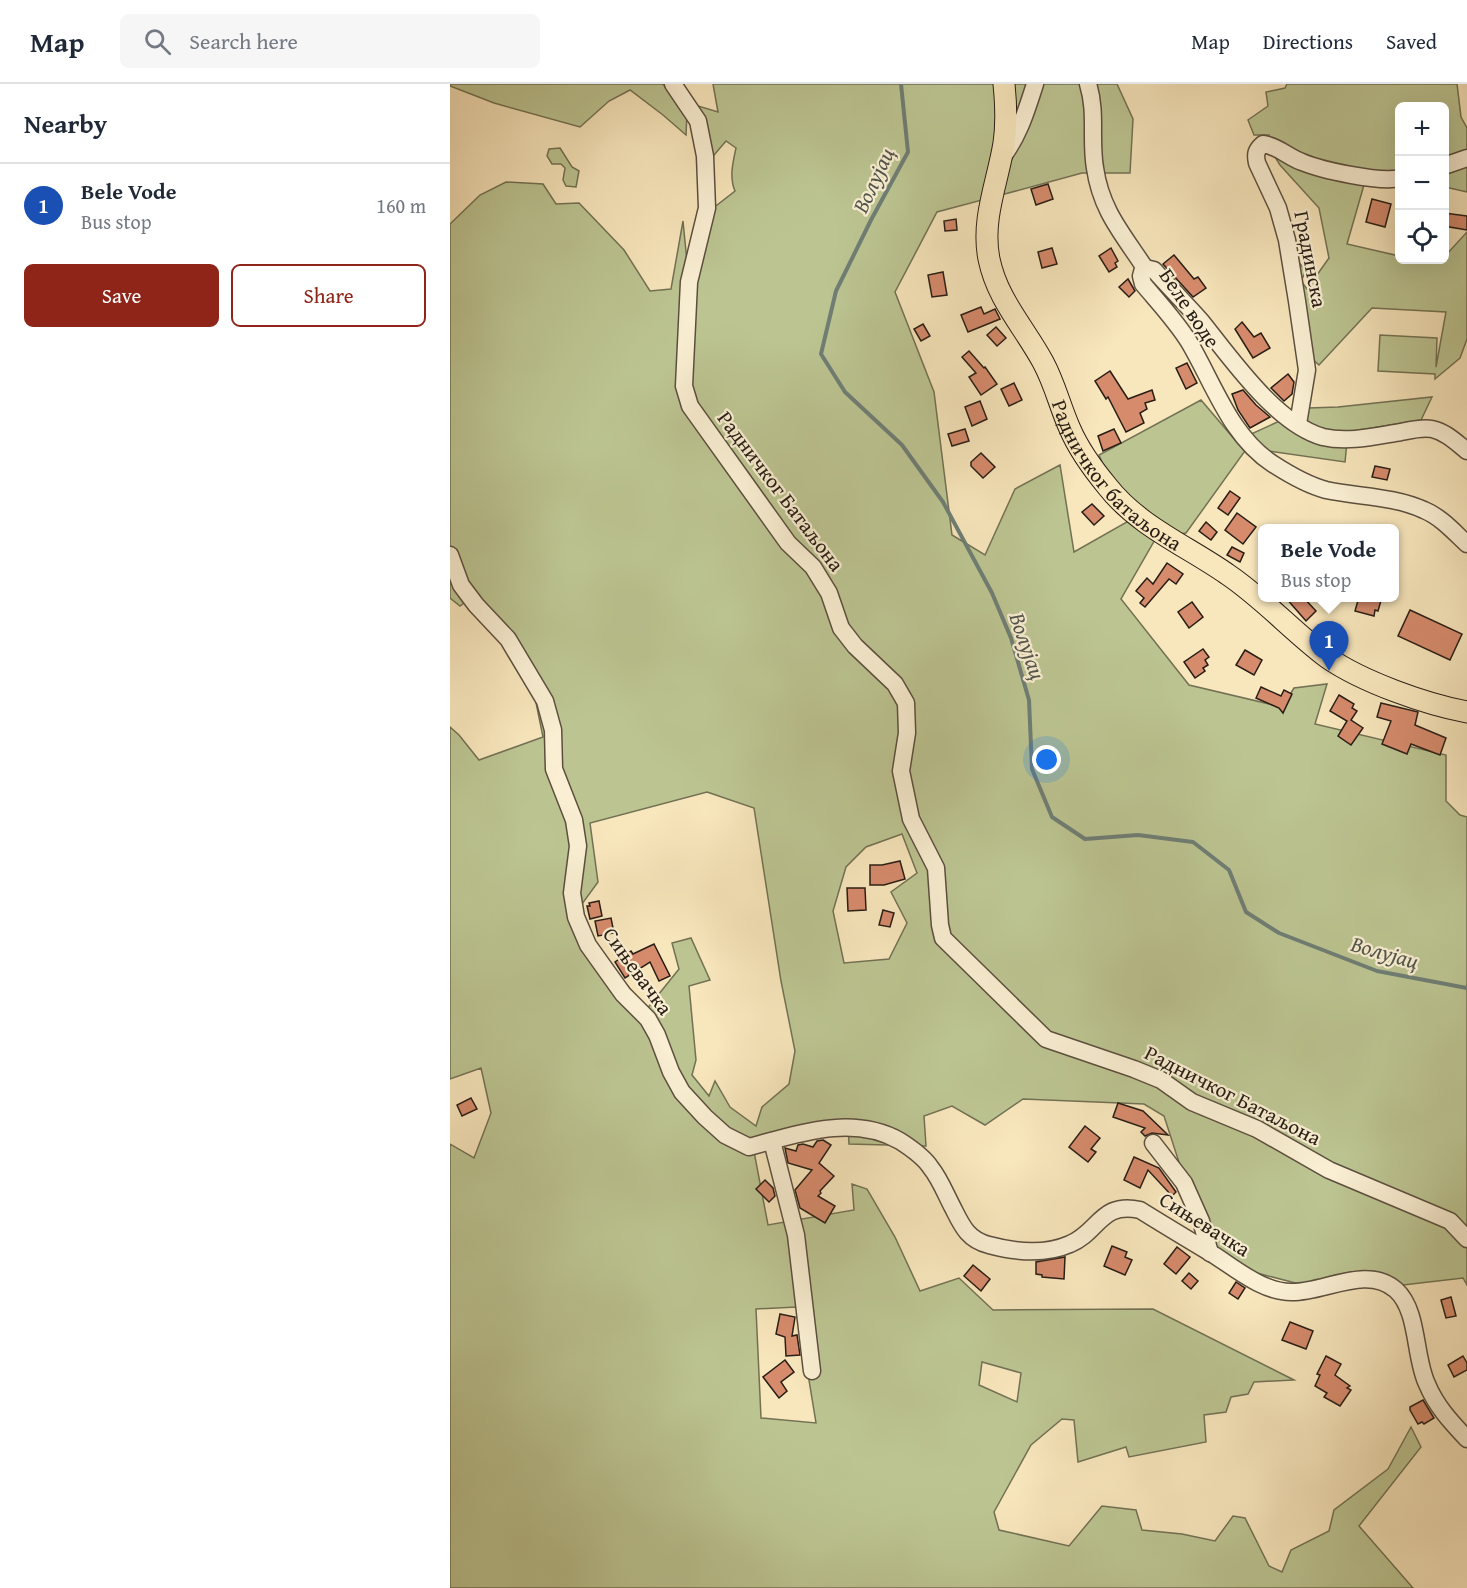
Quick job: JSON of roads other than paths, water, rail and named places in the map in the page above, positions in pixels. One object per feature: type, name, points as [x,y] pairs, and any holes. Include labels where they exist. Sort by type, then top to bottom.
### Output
[{"type":"main road","name":"Радничког батаљона","points":[[1004,84],[1006,129],[990,203],[987,246],[993,278],[1008,309],[1049,375],[1076,442],[1108,489],[1151,526],[1236,580],[1258,598]]},
{"type":"main road","name":"Радничког батаљона","points":[[1262,602],[1329,658],[1353,672],[1411,696],[1466,710]]},
{"type":"street","name":"Радничког Батаљона","points":[[673,84],[698,121],[705,156],[707,208],[689,282],[684,387],[690,406],[788,543],[813,567],[829,593],[841,628],[855,646],[895,684],[906,703],[907,733],[901,771],[911,819],[936,868],[943,938],[1046,1039],[1161,1080],[1192,1102],[1257,1129],[1329,1170],[1450,1221],[1467,1239]]},
{"type":"street","points":[[1001,159],[1023,125],[1035,84]]},
{"type":"street","points":[[1088,84],[1094,108],[1094,166],[1101,199],[1145,267]]},
{"type":"street","name":"Градинска","points":[[1298,424],[1307,370],[1302,336],[1287,240],[1278,208],[1257,163],[1255,155],[1257,148],[1263,144],[1272,146],[1301,162],[1361,177],[1395,179]]},
{"type":"street","points":[[1449,164],[1467,158]]},
{"type":"street","name":"Беле воде","points":[[1467,451],[1447,435],[1430,428],[1366,438],[1339,439],[1323,436],[1298,424],[1252,385],[1199,320],[1154,270],[1145,267],[1141,272],[1143,284],[1188,341],[1233,423],[1250,446],[1272,463],[1310,485],[1327,490],[1387,498],[1426,511],[1441,520],[1467,544]]},
{"type":"street","name":"Сињевачка","points":[[450,555],[461,585],[476,605],[508,639],[545,701],[553,730],[554,769],[574,820],[578,846],[572,893],[576,917],[588,945],[623,994],[648,1019],[682,1092],[705,1118],[725,1134],[749,1147],[797,1134],[838,1127],[863,1128],[887,1134],[910,1147],[931,1167],[966,1233],[987,1245],[1021,1251],[1044,1252],[1072,1244],[1113,1210],[1126,1207],[1140,1210],[1263,1285],[1290,1293],[1324,1288],[1352,1280],[1380,1280],[1397,1291],[1410,1311],[1426,1383],[1443,1414],[1467,1439]]},
{"type":"street","points":[[772,1141],[796,1235],[812,1371]]},
{"type":"street","points":[[1153,1143],[1184,1183],[1201,1221],[1210,1253]]},
{"type":"waterway","name":"Волујац","points":[[901,84],[908,152],[836,291],[821,354],[845,392],[902,445],[943,502],[992,593],[1011,638],[1029,700],[1032,769],[1052,817],[1085,839],[1138,835],[1193,842],[1229,870],[1246,912],[1279,933],[1377,971],[1467,988]]},
{"type":"place","name":"Bele Vode","points":[[1329,671]]}]
